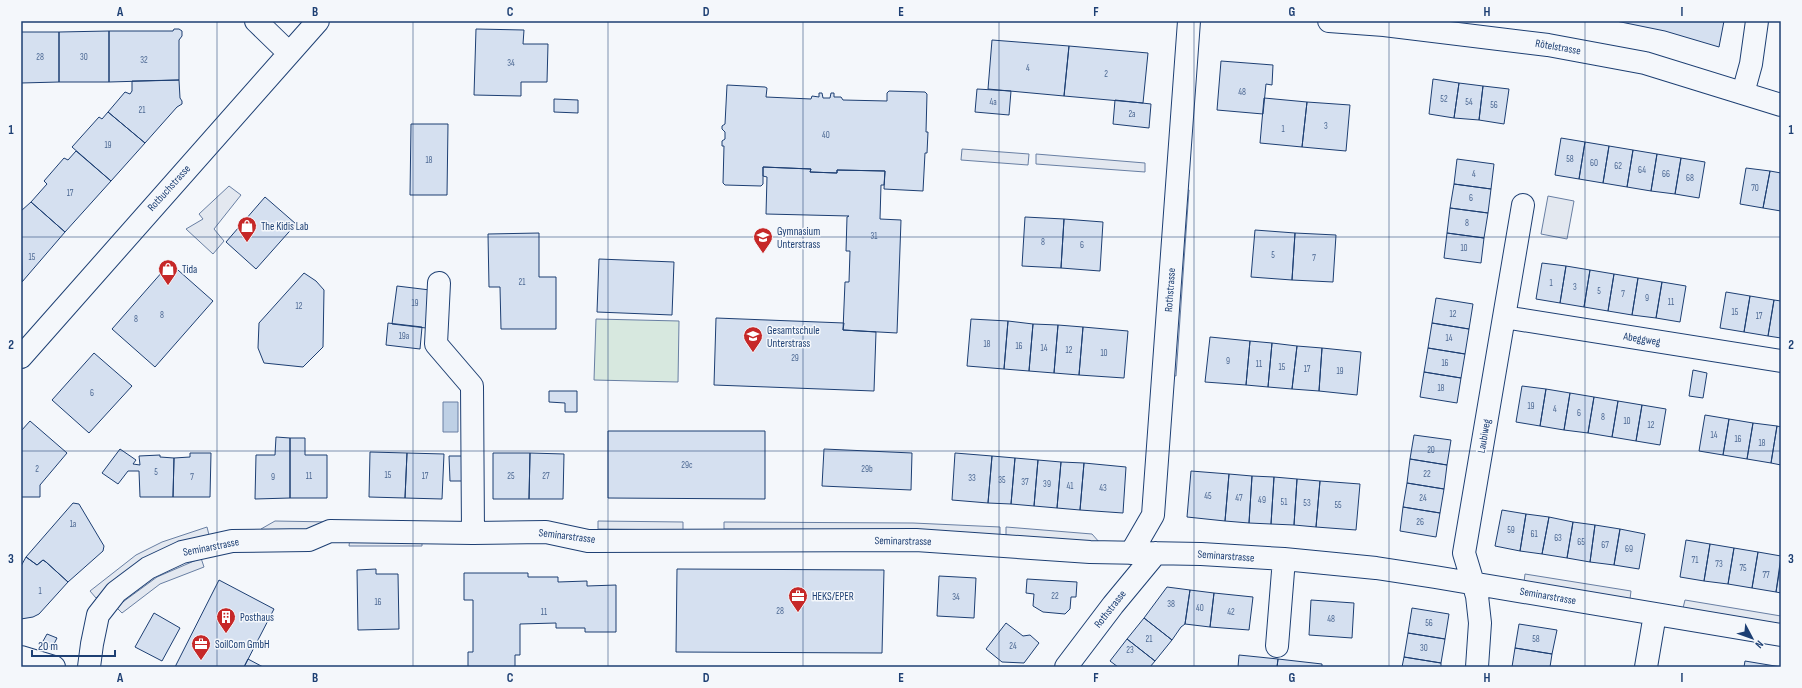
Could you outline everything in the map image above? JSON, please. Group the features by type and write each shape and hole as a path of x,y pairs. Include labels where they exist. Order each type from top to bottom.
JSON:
{"street":[{"path":"256,21 289,53"},
{"name":"Rotbuchstrasse","path":"21,357 318,21"},
{"name":"Rothstrasse","path":"1130,553 1153,515 1189,21"},
{"name":"Rötelstrasse","path":"1333,21 1384,25 1548,45 1644,63 1781,105"},
{"path":"1743,93 1751,64 1757,21"},
{"name":"Laubiweg","path":"1477,667 1480,623 1477,596 1464,553 1523,205"},
{"path":"439,283 436,344 472,386 473,533"},
{"name":"Abeggweg","path":"1504,317 1781,361"},
{"name":"Seminarstrasse","path":"89,667 98,615 116,592 148,568 182,552 232,541 309,540 330,531 473,533 546,532 588,541 916,540 1090,552 1201,554 1284,559 1376,568 1781,635"},
{"name":"Rothstrasse","path":"1066,667 1113,605 1156,553"},
{"path":"1277,646 1284,559"},
{"path":"1646,667 1655,614"},
{"path":"21,657 54,667"}],"shaded area":[{"path":"962,149 1029,154 1028,165 961,160"},
{"path":"1036,154 1145,163 1145,172 1036,164"},
{"path":"229,186 241,195 214,229 224,241 213,254 186,229 203,219 199,214"},
{"path":"1181,189 1189,190 1176,376 1168,375"},
{"path":"1548,196 1574,201 1567,239 1541,234"},
{"path":"596,319 679,321 678,382 594,380"},
{"path":"275,521 332,522 306,537 267,537 261,529"},
{"path":"598,521 683,522 683,530 598,529"},
{"path":"724,522 913,523 1000,527 1000,535 910,530 724,529"},
{"path":"207,527 209,535 118,578 96,598 90,591 136,555 162,542"},
{"path":"1006,527 1092,534 1100,543 1006,535"},
{"path":"350,537 422,538 422,546 349,546"},
{"path":"201,558 204,567 160,584 122,613 116,607 157,577"},
{"path":"1525,574 1631,591 1630,599 1524,582"},
{"path":"1685,600 1781,616 1781,624 1683,608"}],"water":[{"path":"443,402 458,402 458,432 443,432"}],"building":[{"path":"1616,21 1724,21 1719,47 1665,31"},
{"path":"174,29 179,29 182,31 182,36 179,40 179,80 109,82 109,31 173,31"},
{"path":"476,29 524,30 523,44 548,44 547,82 521,82 521,96 474,95"},
{"path":"109,31 109,82 59,82 59,32"},
{"path":"21,32 59,32 59,82 21,83"},
{"path":"992,40 1069,46 1064,96 988,89"},
{"path":"1069,46 1148,53 1143,103 1064,96"},
{"path":"1221,61 1273,65 1272,85 1266,84 1263,114 1217,110"},
{"path":"1433,79 1459,83 1454,118 1429,114"},
{"path":"179,80 180,98 182,104 177,107 145,143 108,112 125,92 130,94 132,91 132,81"},
{"path":"1459,83 1483,86 1479,120 1454,118"},
{"path":"727,85 765,87 767,88 766,97 811,99 812,96 819,97 819,93 822,93 823,98 830,98 831,93 834,93 834,97 841,97 843,100 887,101 887,93 889,91 925,92 927,94 926,132 928,132 927,153 925,153 923,191 884,189 885,171 837,170 837,173 810,172 811,169 763,167 763,184 761,186 725,185 723,183 724,146 722,146 722,141 725,139 725,132 722,129 722,126 725,124"},
{"path":"1483,86 1509,89 1504,124 1479,120"},
{"path":"977,89 1011,91 1009,115 975,112"},
{"path":"1264,98 1307,102 1302,147 1260,143"},
{"path":"554,99 578,100 578,113 554,112"},
{"path":"1115,100 1151,104 1149,128 1113,124"},
{"path":"1307,102 1350,105 1346,151 1302,147"},
{"path":"108,112 145,143 111,181 72,147 99,117 102,119"},
{"path":"411,124 448,124 447,195 410,195"},
{"path":"1561,138 1585,142 1579,179 1555,175"},
{"path":"1585,142 1609,146 1603,183 1579,179"},
{"path":"1609,146 1633,150 1627,187 1603,183"},
{"path":"1633,150 1657,154 1651,191 1627,187"},
{"path":"76,151 111,181 65,232 31,202 47,184 44,181 64,158 68,160"},
{"path":"1657,154 1681,158 1675,194 1651,191"},
{"path":"1681,158 1705,162 1699,198 1675,194"},
{"path":"1457,159 1494,164 1491,189 1454,184"},
{"path":"763,167 811,169 810,172 837,173 837,170 885,171 884,185 881,185 880,219 901,220 897,333 843,330 845,282 849,282 850,251 846,251 847,217 849,216 766,214 767,177 763,176"},
{"path":"1746,168 1770,171 1763,208 1740,204"},
{"path":"1770,171 1781,173 1781,211 1763,208"},
{"path":"1454,184 1491,189 1488,213 1450,208"},
{"path":"265,197 296,224 256,269 226,242"},
{"path":"31,202 65,232 22,282 21,211"},
{"path":"1450,208 1488,213 1484,238 1447,233"},
{"path":"1025,217 1064,219 1061,268 1022,266"},
{"path":"1064,219 1103,222 1100,271 1061,268"},
{"path":"1255,230 1295,233 1292,280 1251,277"},
{"path":"539,233 539,277 556,277 556,329 501,329 500,287 489,287 488,234"},
{"path":"1295,233 1336,235 1333,282 1292,280"},
{"path":"1447,233 1484,238 1481,263 1444,258"},
{"path":"599,259 674,262 672,315 597,312"},
{"path":"170,263 213,301 155,367 112,329"},
{"path":"1542,263 1566,266 1560,303 1536,299"},
{"path":"1566,266 1590,270 1584,307 1560,303"},
{"path":"1590,270 1614,274 1608,311 1584,307"},
{"path":"304,273 316,281 324,290 323,347 303,367 264,363 258,348 259,323"},
{"path":"1614,274 1638,278 1632,315 1608,311"},
{"path":"1638,278 1662,282 1656,318 1632,315"},
{"path":"1662,282 1686,286 1680,322 1656,318"},
{"path":"397,286 430,290 426,328 392,324"},
{"path":"1726,292 1750,296 1744,332 1720,328"},
{"path":"1750,296 1774,300 1768,336 1744,332"},
{"path":"1436,298 1473,304 1469,329 1432,323"},
{"path":"1774,300 1781,301 1781,338 1768,336"},
{"path":"716,318 844,323 843,330 876,332 874,391 714,385"},
{"path":"971,319 1008,321 1004,369 967,366"},
{"path":"1008,321 1033,324 1029,371 1004,369"},
{"path":"388,323 422,327 420,349 386,345"},
{"path":"1432,323 1469,329 1465,354 1428,348"},
{"path":"1033,324 1058,325 1054,373 1029,371"},
{"path":"1058,325 1083,327 1079,375 1054,373"},
{"path":"1083,327 1128,331 1124,378 1079,375"},
{"path":"1210,337 1250,341 1246,385 1205,382"},
{"path":"1250,341 1272,343 1268,387 1246,385"},
{"path":"1272,343 1297,346 1292,389 1268,387"},
{"path":"1297,346 1322,348 1319,391 1292,389"},
{"path":"1322,348 1361,352 1357,395 1319,391"},
{"path":"1428,348 1465,354 1461,378 1424,372"},
{"path":"94,353 132,386 89,433 52,400"},
{"path":"1693,370 1707,373 1703,398 1689,396"},
{"path":"1424,372 1461,378 1457,403 1420,397"},
{"path":"1522,386 1546,389 1540,426 1516,422"},
{"path":"1546,389 1570,393 1564,430 1540,426"},
{"path":"549,391 577,391 577,412 565,412 565,403 549,402"},
{"path":"1570,393 1594,397 1588,433 1564,430"},
{"path":"1594,397 1618,401 1612,437 1588,433"},
{"path":"1618,401 1642,405 1636,441 1612,437"},
{"path":"1642,405 1666,409 1660,445 1636,441"},
{"path":"1705,415 1729,419 1723,455 1699,451"},
{"path":"1729,419 1753,423 1747,459 1723,455"},
{"path":"30,421 67,453 40,485 40,497 21,497 21,431"},
{"path":"1753,423 1777,426 1771,463 1747,459"},
{"path":"1777,426 1781,427 1781,465 1771,463"},
{"path":"608,431 765,431 765,499 608,498"},
{"path":"1414,435 1451,440 1447,465 1410,459"},
{"path":"276,437 290,438 290,498 255,499 256,455 275,455"},
{"path":"290,438 305,438 305,455 327,455 327,498 290,498"},
{"path":"120,449 136,460 133,464 140,465 139,456 160,455 160,457 174,458 173,497 140,497 139,471 128,471 118,484 102,473"},
{"path":"824,449 912,453 911,490 822,486"},
{"path":"370,452 407,453 405,498 369,497"},
{"path":"190,453 211,453 210,497 173,497 174,458 190,457"},
{"path":"407,453 444,454 442,499 405,498"},
{"path":"493,453 530,453 529,499 493,499"},
{"path":"530,453 564,454 563,499 529,499"},
{"path":"955,453 992,456 988,503 952,500"},
{"path":"449,456 464,456 464,481 450,481"},
{"path":"992,456 1015,458 1011,504 988,503"},
{"path":"1015,458 1038,460 1034,506 1011,504"},
{"path":"1410,459 1447,465 1444,489 1407,483"},
{"path":"1038,460 1061,462 1057,508 1034,506"},
{"path":"1061,462 1084,463 1080,510 1057,508"},
{"path":"1084,463 1126,467 1123,513 1080,510"},
{"path":"1191,471 1229,474 1225,521 1187,517"},
{"path":"1229,474 1252,476 1249,523 1225,521"},
{"path":"1252,476 1274,477 1271,524 1249,523"},
{"path":"1274,477 1297,479 1294,525 1271,524"},
{"path":"1297,479 1320,481 1316,527 1294,525"},
{"path":"1320,481 1360,484 1356,530 1316,527"},
{"path":"1407,483 1444,489 1440,513 1403,507"},
{"path":"73,503 79,504 104,546 103,551 68,582 43,560 37,565 26,557"},
{"path":"1403,507 1440,513 1436,537 1400,531"},
{"path":"1502,510 1526,514 1520,551 1495,546"},
{"path":"1526,514 1549,517 1542,554 1520,551"},
{"path":"1549,517 1573,522 1567,558 1542,554"},
{"path":"1573,522 1595,525 1590,562 1567,558"},
{"path":"1595,525 1620,529 1614,565 1590,562"},
{"path":"1620,529 1645,534 1639,569 1614,565"},
{"path":"1686,540 1710,544 1704,581 1680,577"},
{"path":"1710,544 1734,548 1728,584 1704,581"},
{"path":"1734,548 1758,552 1752,588 1728,584"},
{"path":"1758,552 1781,556 1776,592 1752,588"},
{"path":"26,557 37,565 43,560 68,582 39,614 33,617 21,619 21,566"},
{"path":"1781,562 1781,593 1776,592"},
{"path":"376,569 376,574 398,574 399,629 358,630 357,570"},
{"path":"677,569 884,570 882,653 676,652"},
{"path":"464,573 528,573 528,577 558,577 558,582 587,581 587,586 616,585 616,632 585,632 585,628 556,628 556,623 520,624 520,655 515,655 515,667 468,667 468,652 473,652 473,600 464,600"},
{"path":"939,576 976,578 974,618 937,616"},
{"path":"1027,579 1077,582 1076,597 1071,597 1070,609 1065,614 1043,612 1033,606 1034,594 1026,593"},
{"name":"Posthaus","path":"219,580 274,609 244,667 175,667"},
{"path":"1167,587 1190,590 1185,624 1181,627 1172,640 1144,618"},
{"path":"1190,590 1214,593 1210,627 1185,624"},
{"path":"1214,593 1253,597 1249,630 1210,627"},
{"path":"1311,600 1354,603 1352,638 1309,635"},
{"path":"1412,608 1449,614 1445,639 1408,633"},
{"path":"154,613 180,628 162,661 135,647"},
{"path":"1144,618 1172,640 1155,661 1127,639"},
{"path":"1006,623 1023,636 1030,635 1039,643 1024,663 1002,662 986,649"},
{"path":"1519,624 1557,630 1552,654 1515,648"},
{"path":"1408,633 1445,639 1441,663 1404,657"},
{"path":"47,634 57,638 52,648 42,643"},
{"path":"1127,639 1155,661 1150,667 1118,667 1110,661"},
{"path":"1515,648 1552,654 1550,667 1512,667"},
{"path":"1239,655 1278,659 1277,667 1238,667"},
{"path":"1404,657 1441,663 1441,667 1402,667"},
{"path":"248,659 263,667 244,667"},
{"path":"1278,659 1322,664 1322,667 1277,667"},
{"path":"1745,661 1781,667 1744,667"}],"place":[{"name":"The Kidis Lab","path":"247,243"},
{"name":"Gymnasium Unterstrass","path":"763,254"},
{"name":"Tida","path":"168,286"},
{"name":"Gesamtschule Unterstrass","path":"753,353"},
{"name":"HEKS/EPER","path":"798,613"},
{"name":"Posthaus","path":"226,634"},
{"name":"SoilCom GmbH","path":"201,661"}]}
